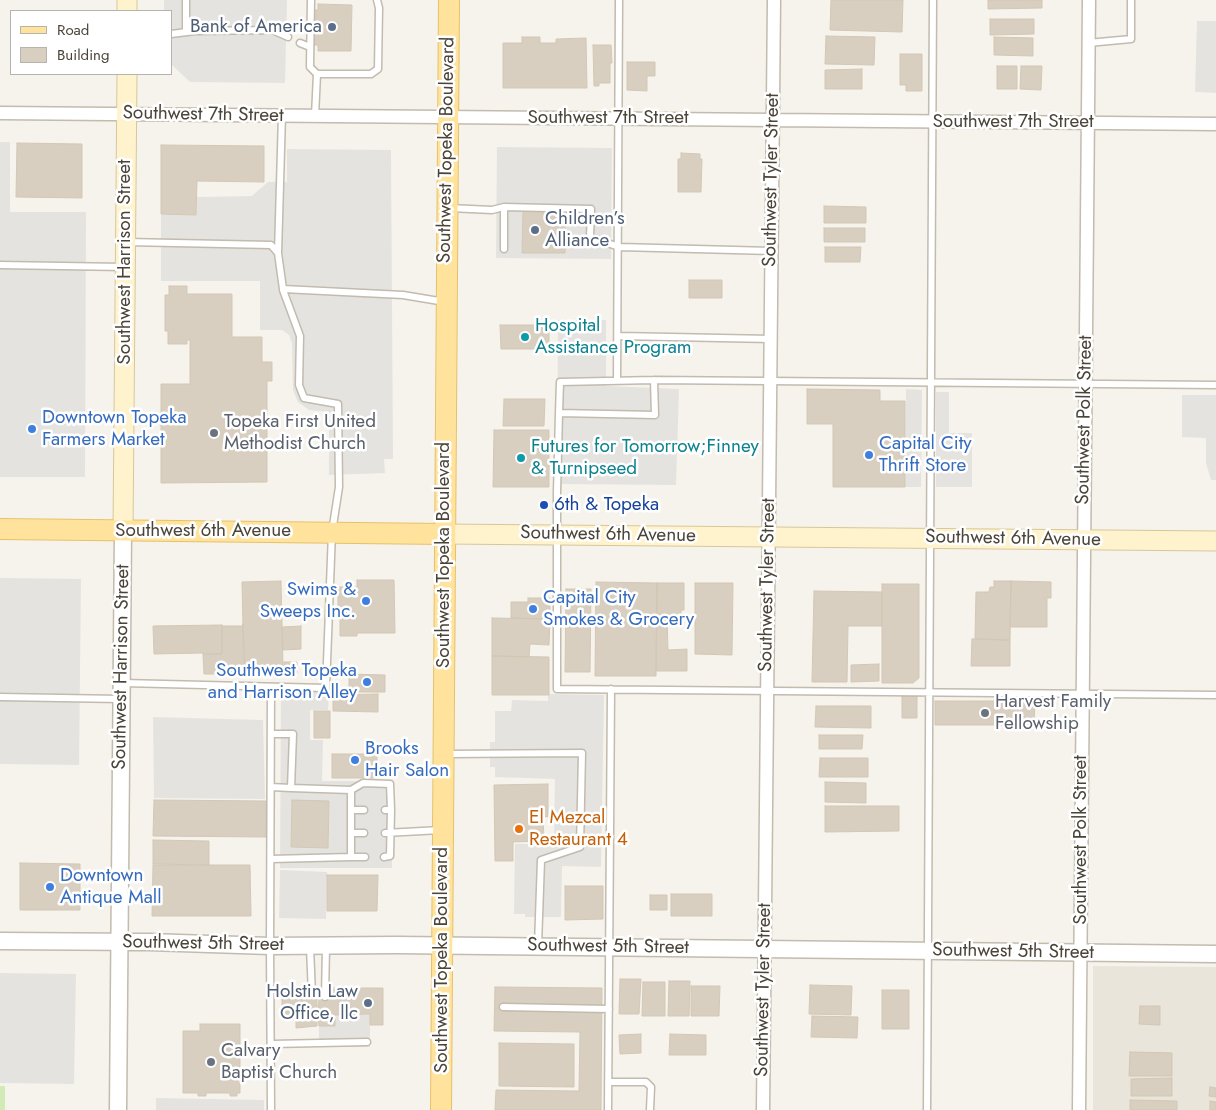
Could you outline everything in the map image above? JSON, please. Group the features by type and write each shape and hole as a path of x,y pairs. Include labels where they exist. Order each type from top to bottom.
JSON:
{"main road":[{"name":"Southwest Topeka Boulevard","path":"441,1110 449,0"},
{"name":"Southwest Harrison Street","path":"123,530 127,75"},
{"name":"Southwest 6th Avenue","path":"0,529 1216,541"}],"street":[{"name":"Southwest Tyler Street","path":"763,1110 774,0"},
{"name":"Southwest Polk Street","path":"1079,1110 1089,0"},
{"name":"Southwest 7th Street","path":"0,113 1216,124"},
{"name":"Southwest Harrison Street","path":"118,1110 123,530"},
{"name":"Southwest 5th Street","path":"0,941 270,946 538,946 1216,954"}],"lane":[{"path":"186,0 186,32"},
{"path":"311,0 310,67 317,74 371,74 378,69 378,0"},
{"path":"617,380 619,336 618,118 620,0"},
{"path":"927,1110 933,0"},
{"path":"1088,43 1131,39 1131,0"},
{"path":"172,34 272,30 288,37"},
{"path":"300,43 310,47"},
{"path":"315,116 317,74"},
{"path":"0,697 122,691 271,687 326,688 332,532 339,487 338,404 304,398 300,385 300,336 283,290 278,253 282,115"},
{"path":"447,208 492,210 504,207 591,209 590,237 619,247 772,251"},
{"path":"504,207 504,249"},
{"path":"125,242 271,245 278,253"},
{"path":"0,264 125,267"},
{"path":"283,290 403,294 446,302"},
{"path":"619,336 771,339"},
{"path":"1216,384 654,380 560,382 557,534 557,689 1216,695"},
{"path":"559,413 655,415 654,380"},
{"path":"271,687 271,1110"},
{"path":"608,1110 611,690"},
{"path":"272,734 293,734 292,788"},
{"path":"443,754 582,753 580,847 541,860 538,946"},
{"path":"271,787 351,790 363,783 390,784 388,810 390,856 384,857"},
{"path":"351,790 351,857"},
{"path":"351,810 364,810"},
{"path":"388,832 442,830"},
{"path":"351,833 364,833"},
{"path":"271,859 365,857"},
{"path":"312,996 318,946"},
{"path":"318,946 325,997"},
{"path":"503,1007 609,1009"},
{"path":"272,1044 367,1042"},
{"path":"608,1082 646,1082 651,1087 650,1110"}],"shaded area":[{"path":"164,0 287,0 285,83 190,82 172,65 172,10 164,10"},
{"path":"1197,21 1216,21 1216,93 1195,92"},
{"path":"0,142 10,142 10,212 86,212 85,477 0,477"},
{"path":"497,147 612,148 611,259 496,258","holes":["523,211 566,212 565,253 522,252"]},
{"path":"287,149 391,150 393,459 384,459 385,473 329,475 329,412 309,410 298,402 293,390 292,343 289,335 282,330 260,330 260,281 161,281 161,214 196,215 197,197 252,196 268,182 287,182"},
{"path":"558,320 606,320 606,386 679,389 676,485 557,484"},
{"path":"906,389 922,390 921,487 905,487"},
{"path":"936,392 949,392 949,433 972,433 972,487 936,487"},
{"path":"1182,395 1216,395 1216,480 1211,480 1206,463 1206,438 1182,437"},
{"path":"0,578 81,579 79,765 0,764"},
{"path":"281,692 329,692 328,710 310,710 310,740 323,740 322,781 392,781 392,868 280,868","holes":["292,801 329,801 328,848 291,847"]},
{"path":"548,694 604,695 601,867 562,866 561,917 525,917 525,914 514,914 515,844 554,844 555,779 495,777 495,767 490,767 490,742 495,742 495,711 511,711 512,700 548,701"},
{"path":"153,717 263,720 265,799 154,798"},
{"path":"280,870 327,872 326,919 279,918"},
{"path":"1093,966 1216,967 1216,1110 1093,1110"},
{"path":"0,973 76,974 74,1084 0,1083"},
{"path":"370,1014 370,1047 319,1047 319,1026 335,1026 335,1015"},
{"path":"156,1098 264,1100 264,1110 156,1110"}],"green space":[{"path":"0,1086 5,1086 5,1110 0,1110"}],"building":[{"path":"831,0 903,0 902,32 830,30"},
{"path":"988,0 1042,0 1042,8 988,9"},
{"name":"Bank of America","path":"318,4 352,5 351,51 318,51 318,45 313,45 314,10 318,10"},
{"path":"990,19 1034,19 1034,34 990,35"},
{"path":"826,36 875,37 874,65 825,64"},
{"path":"522,37 540,37 540,43 556,43 556,39 586,38 587,88 503,88 503,43 522,43"},
{"path":"994,37 1033,38 1033,56 994,55"},
{"path":"593,45 611,45 610,83 599,83 599,86 594,86"},
{"path":"900,54 922,54 922,91 906,91 906,85 900,85"},
{"path":"627,62 655,62 655,76 647,76 647,91 627,90"},
{"path":"997,66 1017,66 1017,89 997,89"},
{"path":"1021,66 1042,66 1041,90 1020,89"},
{"path":"862,69 862,89 825,89 825,70"},
{"path":"17,143 82,144 82,198 16,197"},
{"path":"161,145 264,146 264,182 197,181 196,215 161,214"},
{"path":"681,153 700,154 700,159 702,159 701,192 678,192 678,159 681,159"},
{"path":"824,206 866,207 866,223 824,223"},
{"path":"523,211 566,211 565,253 522,253"},
{"path":"824,228 865,228 865,242 824,242"},
{"path":"825,247 861,247 860,262 825,262"},
{"path":"689,280 722,280 722,298 689,298"},
{"name":"Topeka First United Methodist Church","path":"169,286 187,286 187,294 232,294 232,337 262,337 262,362 272,362 272,381 267,381 267,482 161,483 161,384 190,384 190,340 187,340 187,344 168,344 168,331 165,331 165,295 169,295"},
{"name":"Hospital Assistance Program","path":"500,325 549,325 549,349 501,349"},
{"name":"Capital City Thrift Store","path":"807,389 880,390 880,401 905,401 905,487 833,487 833,424 807,424"},
{"path":"504,399 545,399 544,426 503,426"},
{"name":"Futures for Tomorrow;Finney & Turnipseed","path":"494,430 549,430 549,487 493,487"},
{"name":"Swims & Sweeps Inc.","path":"357,580 394,580 395,633 357,633 357,636 340,636 340,617 357,617 357,615 338,615 338,587 357,587"},
{"path":"281,581 283,668 244,669 242,582"},
{"path":"994,581 1011,581 1010,640 975,639 976,592 989,592 990,587 994,587"},
{"path":"1011,581 1051,582 1051,598 1047,598 1047,627 1010,627"},
{"path":"596,582 657,583 656,676 595,676"},
{"path":"657,583 684,583 684,610 681,610 681,617 667,617 668,650 687,649 687,671 656,671"},
{"path":"695,583 733,583 732,655 695,654"},
{"path":"882,584 919,584 919,678 913,683 882,683"},
{"path":"566,589 591,589 590,672 565,672"},
{"path":"814,591 882,592 882,626 848,626 847,682 812,682"},
{"path":"528,598 550,598 550,619 511,618 511,602 528,602"},
{"path":"492,618 550,619 549,645 530,644 529,657 492,656"},
{"path":"243,624 245,674 204,674 203,654 222,654 222,626 242,626"},
{"path":"222,625 222,654 154,654 153,626"},
{"path":"301,626 301,649 283,650 282,627"},
{"path":"972,639 1010,640 1010,666 971,666"},
{"path":"492,656 549,657 549,695 492,695"},
{"path":"284,662 297,662 297,673 284,673"},
{"path":"879,664 879,681 851,682 851,665"},
{"name":"Southwest Topeka and Harrison Alley","path":"349,674 385,675 385,692 354,692 354,689 349,689"},
{"path":"378,694 378,712 333,711 333,695"},
{"path":"902,696 917,696 917,718 902,718"},
{"name":"Harvest Family Fellowship","path":"935,701 1035,701 1034,725 935,725"},
{"path":"816,706 871,706 871,728 815,727"},
{"path":"314,711 330,711 330,738 314,738"},
{"path":"819,735 863,735 862,749 819,749"},
{"name":"Brooks Hair Salon","path":"332,754 377,754 377,778 332,778"},
{"path":"820,758 868,758 868,777 819,777"},
{"path":"825,782 866,783 866,803 825,802"},
{"name":"El Mezcal Restaurant 4","path":"548,784 548,817 543,816 544,841 513,842 513,861 495,861 494,785"},
{"path":"154,800 266,801 266,837 153,836"},
{"path":"292,800 329,801 328,848 291,847"},
{"path":"825,806 899,806 899,831 825,832"},
{"path":"153,840 209,841 209,865 153,864"},
{"name":"Downtown Antique Mall","path":"20,863 80,864 80,910 20,910"},
{"path":"153,865 250,865 251,916 152,916"},
{"path":"327,875 378,875 377,911 327,911"},
{"path":"565,886 603,886 603,919 565,920"},
{"path":"671,894 712,894 712,916 671,916"},
{"path":"650,895 667,895 667,910 650,910"},
{"path":"620,979 641,979 639,1014 619,1014"},
{"path":"669,981 690,981 689,1016 668,1016"},
{"path":"643,982 665,982 665,1016 642,1016"},
{"path":"810,985 852,986 851,1015 809,1014"},
{"path":"691,986 720,986 719,1016 691,1016"},
{"path":"495,987 602,988 601,1110 495,1110 496,1090 579,1091 580,1032 494,1031"},
{"path":"282,988 301,988 301,995 317,997 317,1026 296,1028 296,1019 282,1019"},
{"path":"332,988 383,988 383,1025 370,1025 370,1014 335,1015 335,1026 319,1026 319,998 332,998"},
{"path":"882,990 909,990 909,1029 882,1029"},
{"path":"1140,1006 1160,1006 1160,1025 1139,1024"},
{"path":"812,1016 858,1017 857,1038 811,1037"},
{"name":"Calvary Baptist Church","path":"200,1024 240,1024 240,1093 237,1093 237,1096 230,1096 230,1093 206,1093 206,1096 198,1096 198,1093 183,1093 183,1031 200,1031"},
{"path":"641,1034 641,1053 620,1054 619,1035"},
{"path":"670,1034 706,1035 706,1055 669,1055"},
{"path":"499,1043 574,1044 574,1087 499,1086"},
{"path":"1130,1052 1172,1053 1172,1076 1129,1076"},
{"path":"1172,1078 1172,1096 1131,1096 1131,1079"},
{"path":"1210,1087 1216,1088 1216,1097 1209,1096"},
{"path":"1130,1100 1177,1101 1177,1110 1130,1110"},
{"path":"1210,1101 1216,1102 1216,1110 1210,1110"}],"place":[{"name":"Bank of America","path":"332,27"},
{"name":"Children’s Alliance","path":"535,230"},
{"name":"Hospital Assistance Program","path":"525,337"},
{"name":"Downtown Topeka Farmers Market","path":"32,429"},
{"name":"Topeka First United Methodist Church","path":"214,433"},
{"name":"Capital City Thrift Store","path":"869,455"},
{"name":"Futures for Tomorrow;Finney & Turnipseed","path":"521,458"},
{"name":"6th & Topeka","path":"544,505"},
{"name":"Swims & Sweeps Inc.","path":"366,601"},
{"name":"Capital City Smokes & Grocery","path":"533,609"},
{"name":"Southwest Topeka and Harrison Alley","path":"367,682"},
{"name":"Harvest Family Fellowship","path":"985,713"},
{"name":"Brooks Hair Salon","path":"355,760"},
{"name":"El Mezcal Restaurant 4","path":"519,829"},
{"name":"Downtown Antique Mall","path":"50,887"},
{"name":"Holstin Law Office, llc","path":"368,1003"},
{"name":"Calvary Baptist Church","path":"211,1062"}]}
